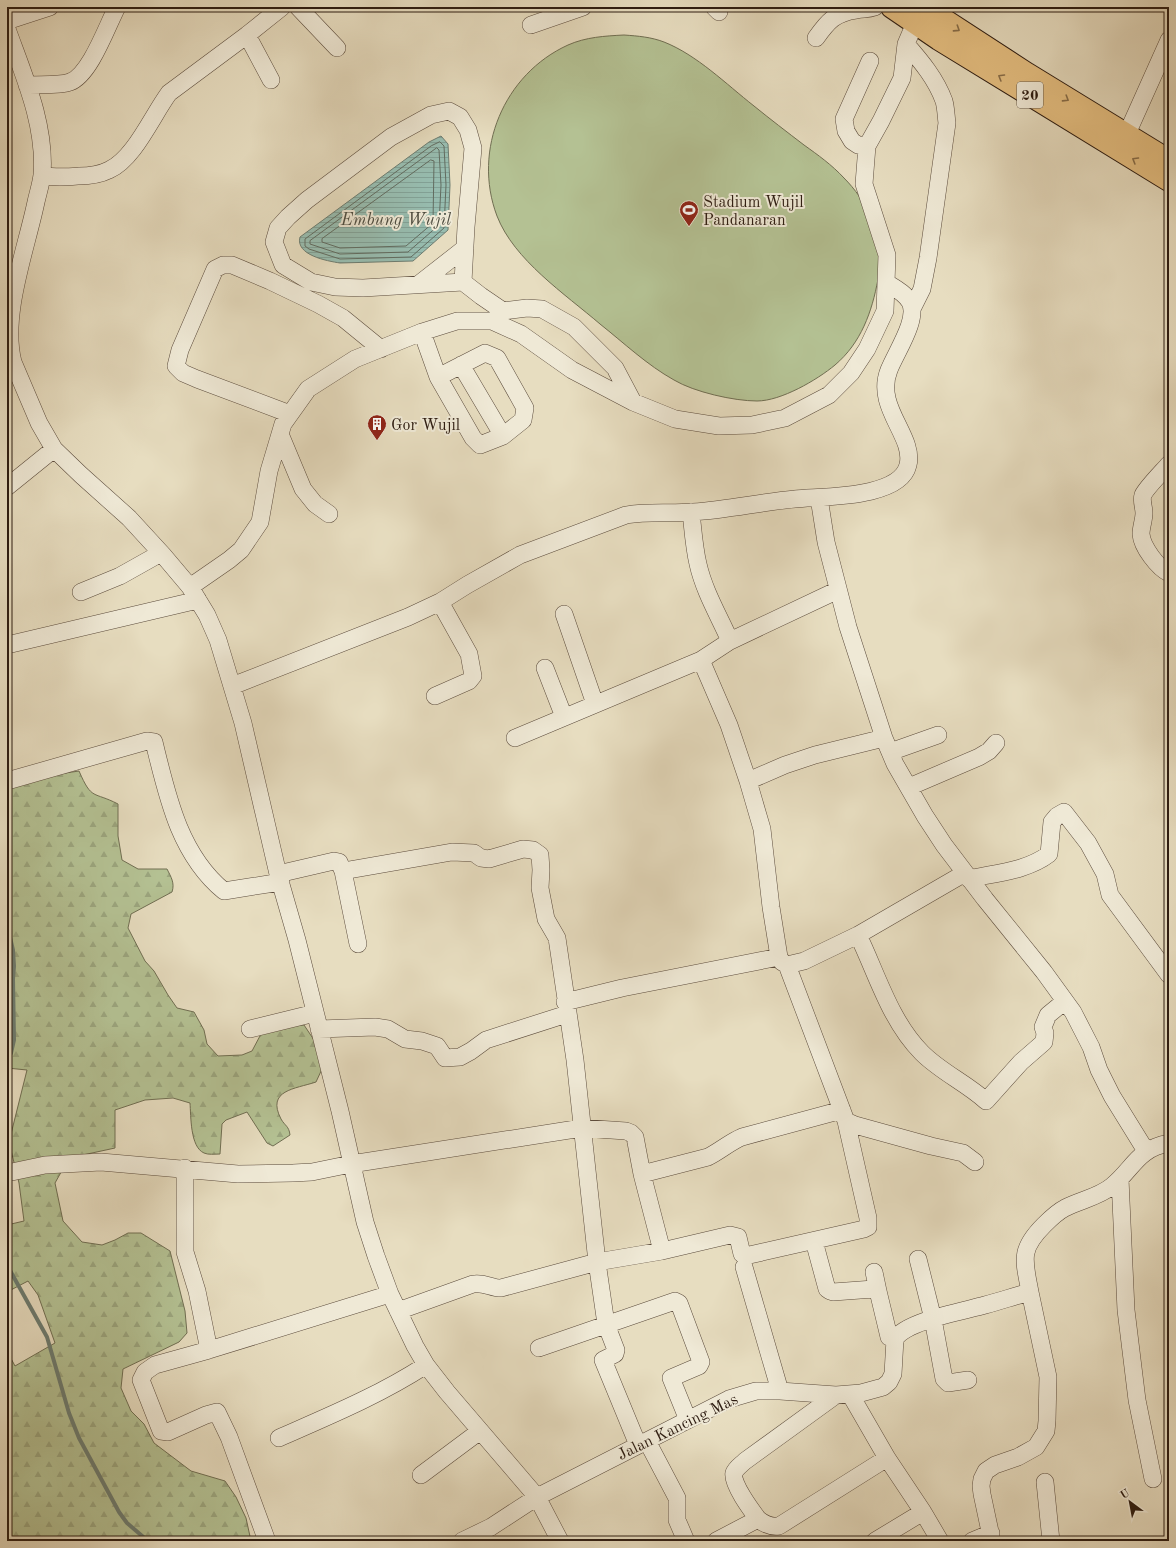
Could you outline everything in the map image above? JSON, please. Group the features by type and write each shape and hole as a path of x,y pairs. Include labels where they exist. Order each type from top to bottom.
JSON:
{"highway":[{"name":"20","path":"892,7 922,12 983,46 1126,136 1169,161"},
{"name":"20","path":"922,12 939,39 1169,180"}],"street":[{"path":"7,21 50,7"},
{"path":"27,85 65,84 77,79 89,64 117,7"},
{"path":"42,176 56,178 90,176 101,174 116,166 132,150 169,93 282,7"},
{"path":"298,7 338,48"},
{"path":"531,26 583,7"},
{"path":"816,38 827,22 840,14 856,8 865,10 875,7"},
{"path":"464,282 465,248 473,148 468,130 460,117 448,112 431,115 391,138 307,200 278,228 274,242 283,265 311,282 334,287 464,282 481,296 497,316 572,370 632,402 675,419 719,426 752,425 785,418 829,395 851,373 867,349 885,311 887,254 864,184 867,146 902,78 906,44 922,12"},
{"path":"7,29 37,118 41,142 42,176 10,322 9,357 39,423 54,449 129,518 161,552 194,593 207,616 218,640 242,723 279,878 340,1111 351,1164 366,1222 376,1256 390,1294 415,1346 426,1365 536,1497 560,1541"},
{"path":"247,35 271,80"},
{"path":"1126,136 1169,40"},
{"path":"906,44 922,61 934,80 944,102 947,123 928,258 922,289 912,309"},
{"path":"867,146 858,146 852,141 846,131 844,119 870,61"},
{"path":"419,284 465,248"},
{"path":"290,414 197,379 183,373 176,366 180,350 215,269 223,265 232,265 318,304 343,318 381,349"},
{"path":"232,686 367,634 440,602 473,581 520,555 592,527 626,516 643,512 691,512 728,509 795,498 849,496 878,489 893,483 903,475 908,465 908,452 887,400 886,387 890,368 912,321 912,309 903,294 887,283"},
{"path":"7,645 194,593 241,550 260,522 269,471 283,424 308,389 355,359 422,332 457,321 497,316 527,308 542,309 574,327 615,368 632,402"},
{"path":"422,332 438,377 473,438 480,445 503,436 523,420 525,408 497,358 486,353 438,377"},
{"path":"460,365 503,436"},
{"path":"280,434 304,489 315,504 329,514"},
{"path":"7,487 54,449"},
{"path":"1169,464 1144,494 1142,502 1144,513 1141,534 1145,547 1155,561 1169,573"},
{"path":"819,498 826,542 838,590 887,745 925,816 967,876 1044,972 1065,1001 1091,1048 1099,1070 1112,1096 1146,1151"},
{"path":"691,512 694,547 698,566 730,641"},
{"path":"81,592 120,576 161,552"},
{"path":"515,738 701,660 730,641 838,590"},
{"path":"435,696 469,681 473,676 469,654 440,602"},
{"path":"564,614 595,704"},
{"path":"398,1311 474,1284 479,1283 495,1288 501,1288 597,1262 662,1251 730,1235 738,1237 743,1256 814,1241 868,1227 869,1224 844,1115 783,961 771,908 762,829 748,781 729,725 701,660"},
{"path":"545,668 564,717"},
{"path":"748,781 785,765 815,756 887,745 938,735"},
{"path":"7,781 147,741 154,742 164,784 182,836 196,861 224,891 279,878 334,861 339,862 343,871 358,944"},
{"path":"909,787 979,757 989,751 996,743"},
{"path":"319,1029 375,1027 388,1029 405,1039 422,1041 437,1046 445,1058 460,1057 486,1040 566,1008 630,986 783,961 804,961 858,935 967,876 1020,868 1039,861 1049,854 1052,822 1057,816 1064,812 1088,843 1105,874 1110,895 1169,975"},
{"path":"343,871 452,852 474,853 481,858 489,858 523,850 533,850 540,855 540,888 546,919 557,938 566,1008 575,1060 597,1262 606,1324 616,1351 615,1354 603,1360 603,1363 642,1443 677,1498 677,1520 686,1541"},
{"path":"858,935 892,1009 913,1043 933,1063 977,1092 986,1101 1021,1062 1044,1042 1045,1033 1043,1027 1048,1015 1065,1001"},
{"path":"250,1030 315,1013"},
{"path":"844,1115 855,1125 931,1146 964,1153 975,1162"},
{"path":"642,1174 708,1157 742,1137 844,1115"},
{"path":"7,1172 45,1165 101,1162 185,1168 238,1174 312,1172 351,1164 582,1128 631,1133 635,1137 642,1174 662,1251"},
{"path":"972,1541 992,1537 981,1486 982,1479 986,1471 1018,1457 1036,1447 1046,1431 1048,1378 1030,1292 1025,1259 1027,1246 1030,1240 1042,1227 1059,1212 1107,1190 1120,1179 1139,1156 1152,1148 1169,1144"},
{"path":"185,1168 186,1252 197,1292 209,1350"},
{"path":"1120,1179 1126,1310 1137,1400 1153,1479"},
{"path":"814,1241 827,1289 830,1291 846,1292 874,1289 878,1291"},
{"path":"918,1259 933,1319 946,1382 968,1380"},
{"path":"744,1267 780,1391"},
{"path":"874,1272 889,1337 895,1338 905,1329 933,1319 1030,1292"},
{"path":"267,1541 229,1437 217,1412 206,1415 168,1432 161,1431 141,1380 145,1372 154,1365 209,1350 390,1294"},
{"path":"539,1348 675,1301 679,1303 701,1362 699,1366 671,1378 688,1420"},
{"name":"Jalan Kancing Mas","path":"462,1541 491,1527 536,1497 729,1399 756,1391 843,1395 862,1393 883,1387 889,1382 893,1374 895,1338"},
{"path":"279,1438 354,1405 401,1381 426,1365"},
{"path":"887,1458 779,1526 774,1527 764,1524 758,1520 735,1482 734,1475 736,1469 745,1461 843,1395 887,1458 923,1512 940,1541"},
{"path":"421,1475 480,1431"},
{"path":"1045,1482 1051,1541"},
{"path":"875,1541 923,1512"},
{"path":"716,1541 758,1520"}],"green space":[{"name":"Stadium Wujil Pandanaran","path":"624,35 659,40 688,54 700,62 772,121 830,164 848,182 859,196 871,228 880,262 880,270 869,315 852,347 844,356 827,371 798,389 767,400 748,401 726,398 703,392 674,380 645,361 542,275 515,247 497,216 490,191 489,166 492,141 499,117 511,94 526,75 546,58 568,45 603,36"},
{"path":"79,771 90,791 118,804 118,836 122,860 138,869 167,869 171,877 173,883 172,892 131,914 128,928 145,961 154,971 177,1008 194,1012 204,1030 207,1044 218,1056 242,1055 252,1051 261,1034 291,1025 304,1025 314,1040 322,1069 316,1082 292,1089 280,1096 277,1102 277,1109 281,1119 289,1130 290,1135 273,1146 267,1143 247,1112 226,1120 222,1124 220,1154 206,1154 199,1150 194,1138 191,1123 190,1103 173,1098 145,1100 115,1110 115,1148 69,1158 55,1183 63,1221 82,1242 102,1245 128,1233 141,1233 170,1251 185,1311 187,1333 179,1342 123,1369 121,1388 131,1411 144,1424 154,1443 191,1471 225,1481 236,1497 246,1518 251,1541 7,1541 7,1351 15,1366 55,1343 38,1295 28,1281 7,1292 7,1225 24,1221 19,1183 9,1142 27,1070 7,1068 7,776 11,781"}],"water":[{"name":"Embung Wujil","path":"441,136 448,144 450,185 448,230 413,261 340,263 320,259 307,253 302,248 300,237 429,142"}],"waterway":[{"path":"7,925 13,950 14,966 14,1040 11,1053 7,1060"},
{"path":"7,1265 47,1337 69,1413 79,1438 119,1512 127,1523 148,1541"}],"place":[{"name":"Stadium Wujil Pandanaran","path":"689,227"},
{"name":"Gor Wujil","path":"377,441"}]}
